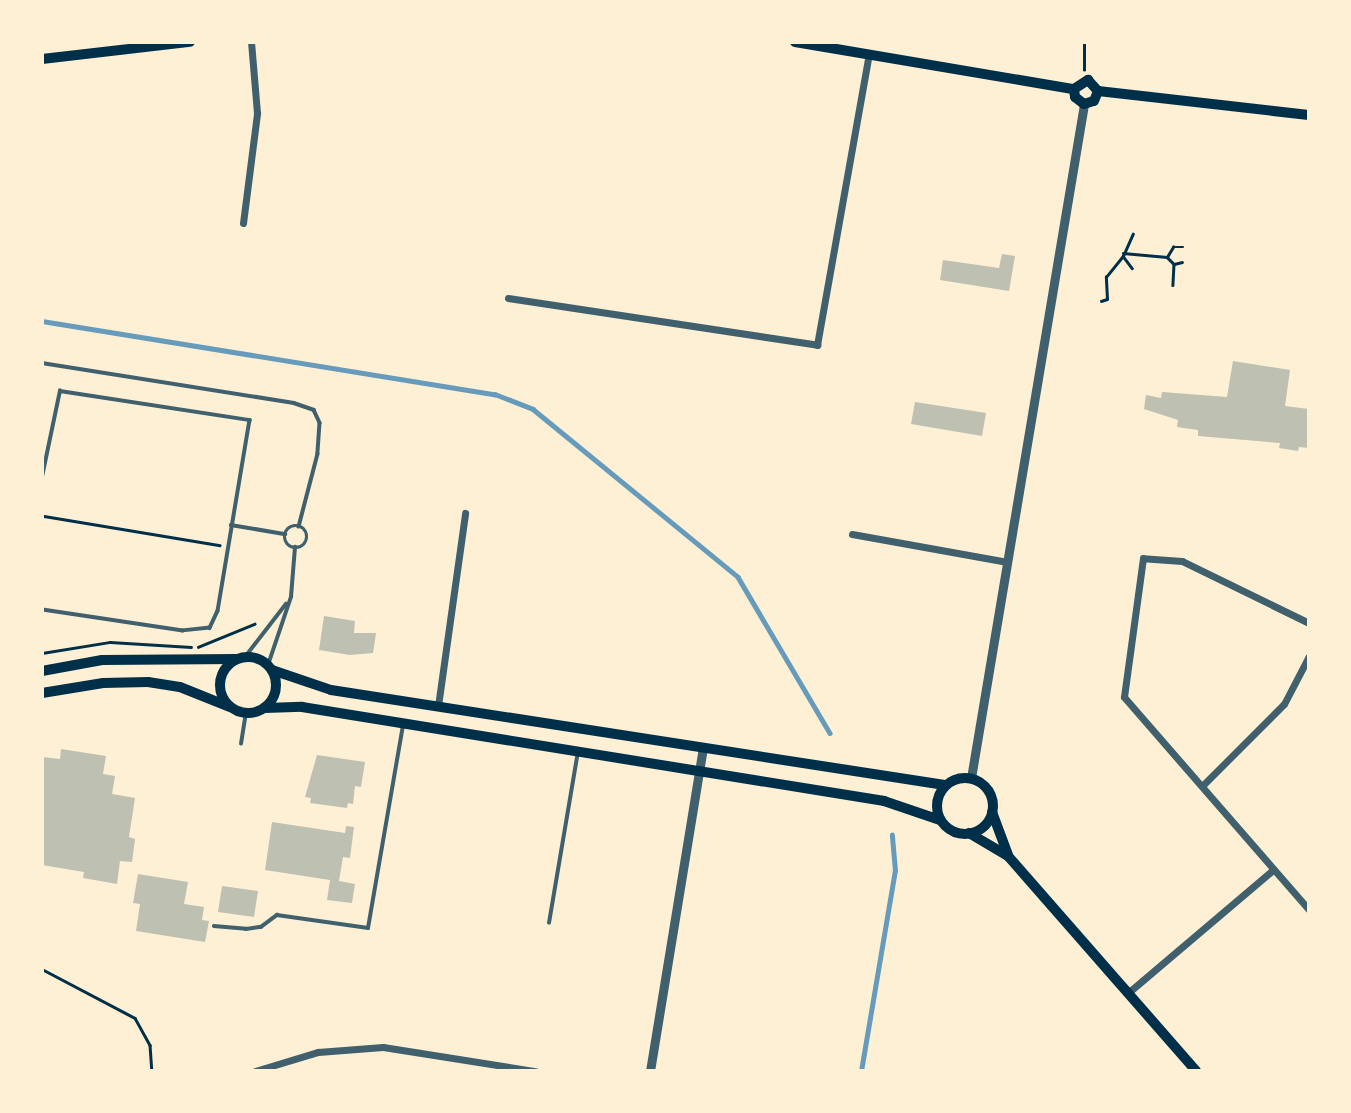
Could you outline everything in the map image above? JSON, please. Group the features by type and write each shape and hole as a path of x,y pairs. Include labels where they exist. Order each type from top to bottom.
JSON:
{"main road":[{"path":"42,59 190,42"},
{"path":"796,42 836,45 869,54 1074,89"},
{"path":"1074,89 1084,80 1092,81 1098,91"},
{"path":"1074,89 1075,97 1084,104 1094,101 1098,91"},
{"path":"1098,91 1309,115"},
{"path":"230,706 220,681 241,658"},
{"path":"42,670 102,660 241,658 331,690 945,785 971,778 990,794 992,812 1009,856"},
{"path":"265,708 276,686 270,667"},
{"path":"42,693 103,682 148,682 180,687 246,713 282,705 884,801 940,820 956,832 969,833 1009,856 1196,1071"},
{"path":"940,820 937,801 945,785"},
{"path":"969,833 984,826 992,812"}],"street":[{"path":"243,223 257,113 251,42"},
{"path":"508,299 817,345 869,54"},
{"path":"971,778 1084,104"},
{"path":"438,706 465,513"},
{"path":"852,534 1008,562"},
{"path":"1309,623 1182,561 1143,558 1124,697 1205,784 1273,870 1309,910"},
{"path":"1205,784 1284,704 1309,656"},
{"path":"650,1071 703,749"},
{"path":"1129,992 1273,870"},
{"path":"255,1071 294,1058 352,1048 408,1050 482,1067 535,1071"}],"lane":[{"path":"42,363 294,402 314,410 320,423 318,454 299,527 306,541 295,547"},
{"path":"42,477 60,391 250,420 216,622 203,632 42,610"},
{"path":"231,525 285,534 299,527"},
{"path":"270,667 291,597 295,547 285,534"},
{"path":"241,658 274,625 291,597"},
{"path":"241,744 246,713"},
{"path":"215,926 246,929 277,915 368,928 403,723"},
{"path":"549,923 578,751"}],"path":[{"path":"1084,42 1084,80"},
{"path":"1101,301 1107,299 1106,277 1123,255 1132,234"},
{"path":"1167,257 1173,247 1183,247"},
{"path":"1123,255 1167,257 1174,264 1173,285"},
{"path":"1123,255 1132,268"},
{"path":"1174,264 1182,262"},
{"path":"44,516 220,545"},
{"path":"42,653 110,642 196,648 254,624"},
{"path":"42,969 135,1018 150,1045 152,1071"}],"building":[{"path":"1002,254 1015,256 1009,291 940,280 943,260 999,268"},
{"path":"1233,361 1290,370 1285,406 1309,409 1309,448 1299,447 1298,451 1279,448 1280,443 1198,436 1198,430 1177,427 1178,420 1144,409 1146,395 1161,398 1162,392 1227,397"},
{"path":"915,402 986,413 982,436 911,424"},
{"path":"324,616 355,621 354,633 376,633 373,653 350,655 319,650"},
{"path":"61,749 106,756 103,774 115,776 112,794 135,798 129,837 135,839 132,862 120,861 117,884 83,878 84,872 42,865 42,757 60,759"},
{"path":"317,755 365,762 361,787 355,786 353,804 348,803 347,808 310,803 311,798 305,797"},
{"path":"272,822 345,833 346,826 354,827 350,858 343,857 339,881 355,884 352,903 327,900 330,880 265,870"},
{"path":"138,874 188,882 184,904 204,907 202,920 209,921 205,942 136,931 140,904 133,903"},
{"path":"222,886 258,891 254,917 218,912"}],"waterway":[{"path":"42,321 495,394 533,409 738,577 830,733"},
{"path":"861,1071 895,871 892,835"}]}
